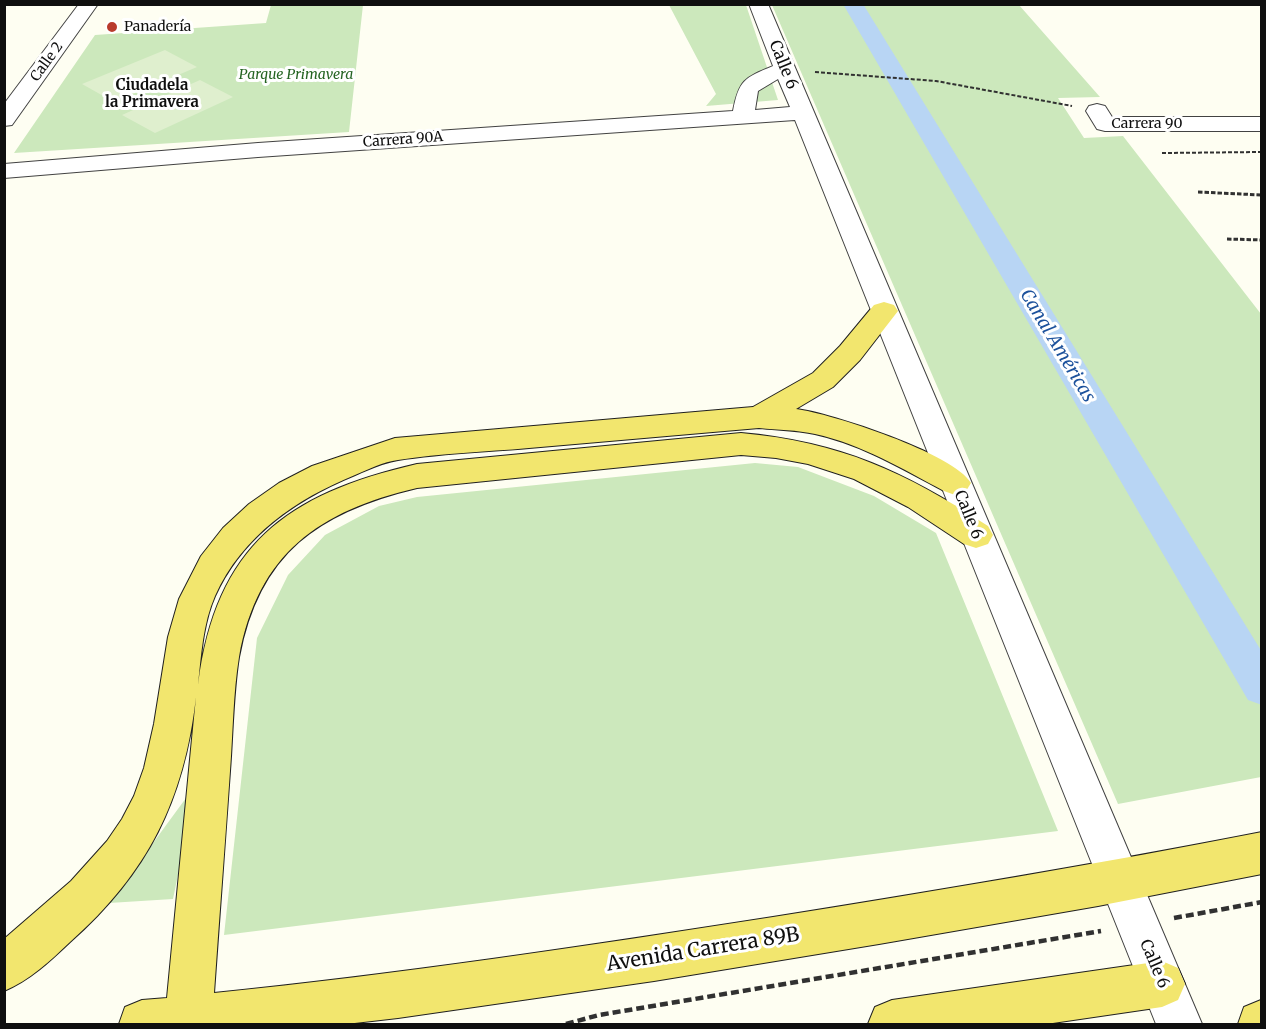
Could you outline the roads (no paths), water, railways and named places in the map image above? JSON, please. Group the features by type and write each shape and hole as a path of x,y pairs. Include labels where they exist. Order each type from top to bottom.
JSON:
{"main road":[{"path":"759,417 823,380 850,353 884,310"},
{"path":"4,968 34,945 94,889 135,839 164,770 173,730 190,615 204,578 223,549 252,520 284,495 316,476 344,464 395,449 759,417 814,422 853,434 904,456 955,483"},
{"path":"188,1022 217,683 229,623 245,585 270,547 304,519 341,497 376,485 417,476 741,444 774,446 821,454 867,471 900,486 976,534"},
{"name":"Avenida Carrera 89B","path":"142,1024 188,1022 666,957 1120,882 1262,853"},
{"path":"892,1024 1171,1004"}],"street":[{"name":"Calle 2","path":"4,120 89,4"},
{"name":"Calle 6","path":"758,4 1171,1004"},
{"path":"743,117 748,88 762,78 785,69"},
{"name":"Carrera 90","path":"1262,110 1097,111 1105,124 1262,124"},
{"name":"Carrera 90A","path":"4,171 258,150 803,113"}],"waterway":[{"name":"Canal Américas","path":"853,4 1262,688"}],"place":[{"name":"Panadería","path":"112,27"}],"district":[{"name":"Ciudadela la Primavera","path":"152,94"}],"park label":[{"name":"Parque Primavera","path":"296,75"}]}
